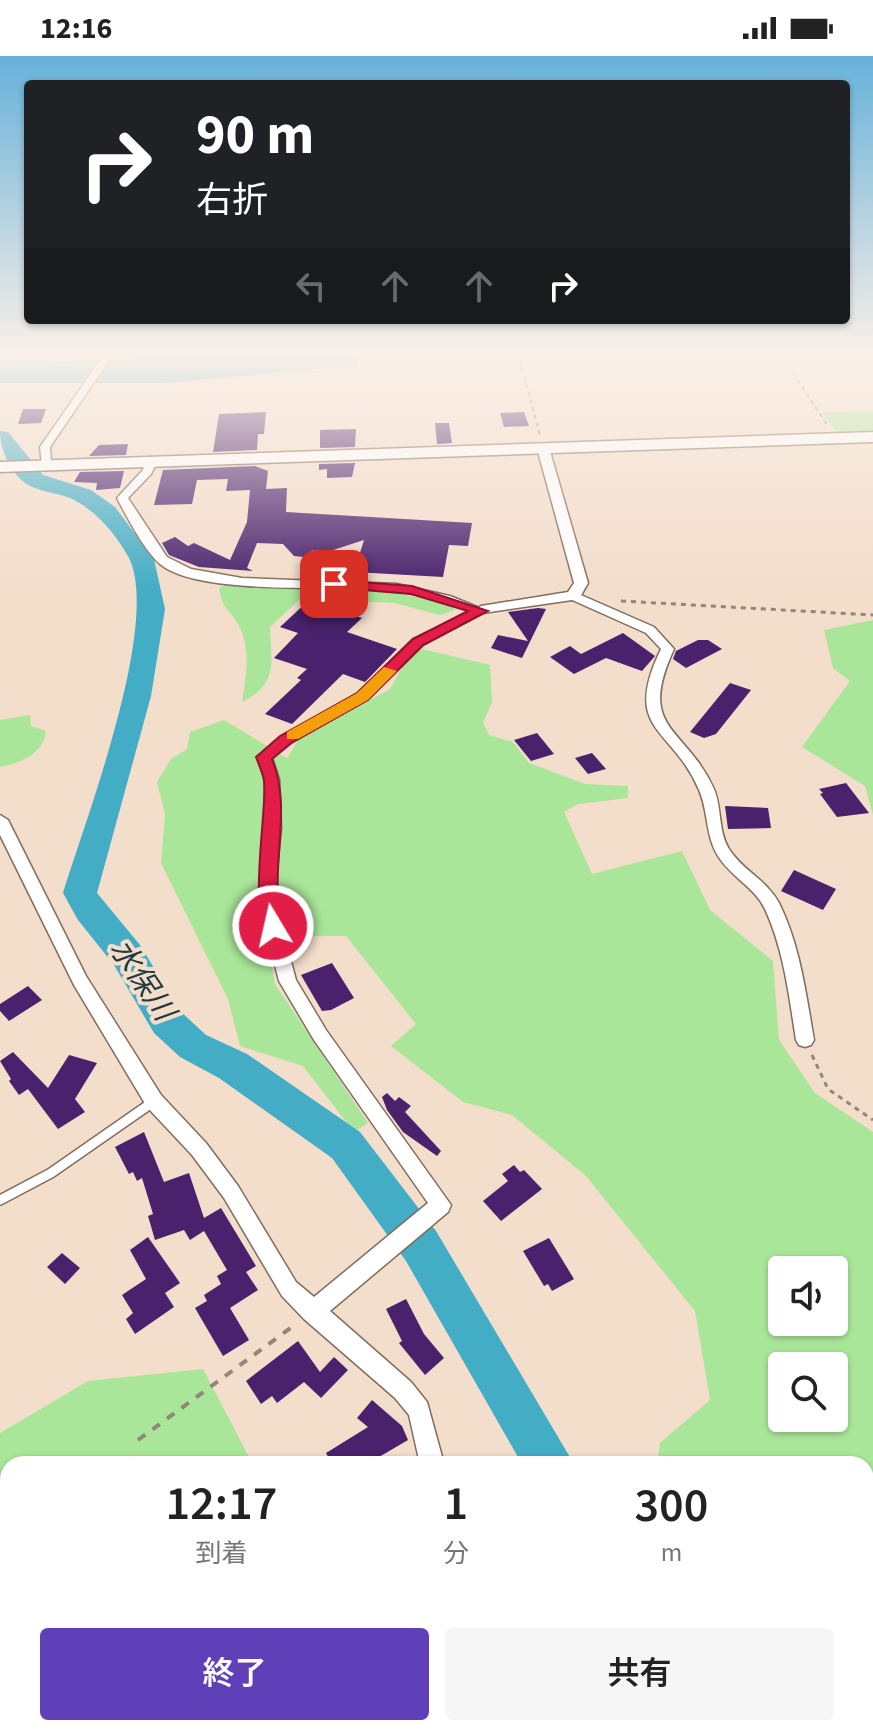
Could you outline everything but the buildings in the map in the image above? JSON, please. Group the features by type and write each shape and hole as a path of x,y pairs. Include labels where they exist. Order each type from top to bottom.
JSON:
{"main road":[{"path":"0,467 873,437"}],"street":[{"path":"43,464 45,447 56,431"},
{"path":"543,448 581,583 574,596"},
{"path":"153,460 147,472 122,498 146,531 157,556 167,563 226,579 388,586 450,599 481,611"},
{"path":"312,1312 441,1205 320,1035 288,981 266,899 273,828 272,779 264,757 286,740 363,696 418,642 481,611 574,596 650,630 668,649 653,675 652,705 657,720 706,789 721,849 734,868 769,901 794,977 805,1040"},
{"path":"0,820 80,980 154,1101 199,1149 231,1192 289,1289 403,1390 419,1410 430,1456"}],"lane":[{"path":"0,1200 51,1173 154,1101"}],"path":[{"path":"539,431 543,448"},
{"path":"832,431 836,438"},
{"path":"602,606 618,601 873,615"},
{"path":"805,1040 828,1089 873,1120"},
{"path":"138,1440 312,1312"}],"green space":[{"path":"836,431 873,431 873,432"},
{"path":"228,583 393,592 450,605 455,610 440,615 394,603 301,598 270,627 270,671 262,687 242,702 246,673 245,644 236,620 221,596 219,588"},
{"path":"873,620 873,815 865,786 802,747 850,681 833,668 824,630"},
{"path":"422,649 490,665 492,703 483,722 489,735 513,742 529,763 585,784 628,786 628,798 578,804 564,812 592,874 682,851 710,910 773,961 779,1040 815,1093 873,1132 873,1456 658,1456 660,1443 710,1400 695,1311 586,1176 512,1115 463,1102 391,1046 416,1024 346,936 308,936 268,945 275,984 368,1123 354,1132 303,1066 240,1046 228,999 161,863 165,814 157,782 171,759 187,749 190,732 224,720 287,758 299,739 390,689 407,659"},
{"path":"30,715 31,726 46,731 41,746 23,760 0,767 0,720"},
{"path":"203,1369 248,1456 0,1456 0,1433 88,1381"}],"waterway":[{"name":"水保川","path":"0,437 35,480 83,495 107,512 142,559 152,609 137,696 80,893 90,911 127,955 167,1022 193,1046 233,1066 346,1145 421,1246 544,1456"}],"slow traffic":[{"path":"293,736 363,696 389,671"}],"route":[{"path":"273,926 266,899 273,828 272,779 264,757 286,740 363,696 418,642 481,611 450,599 412,590 334,584"}]}
